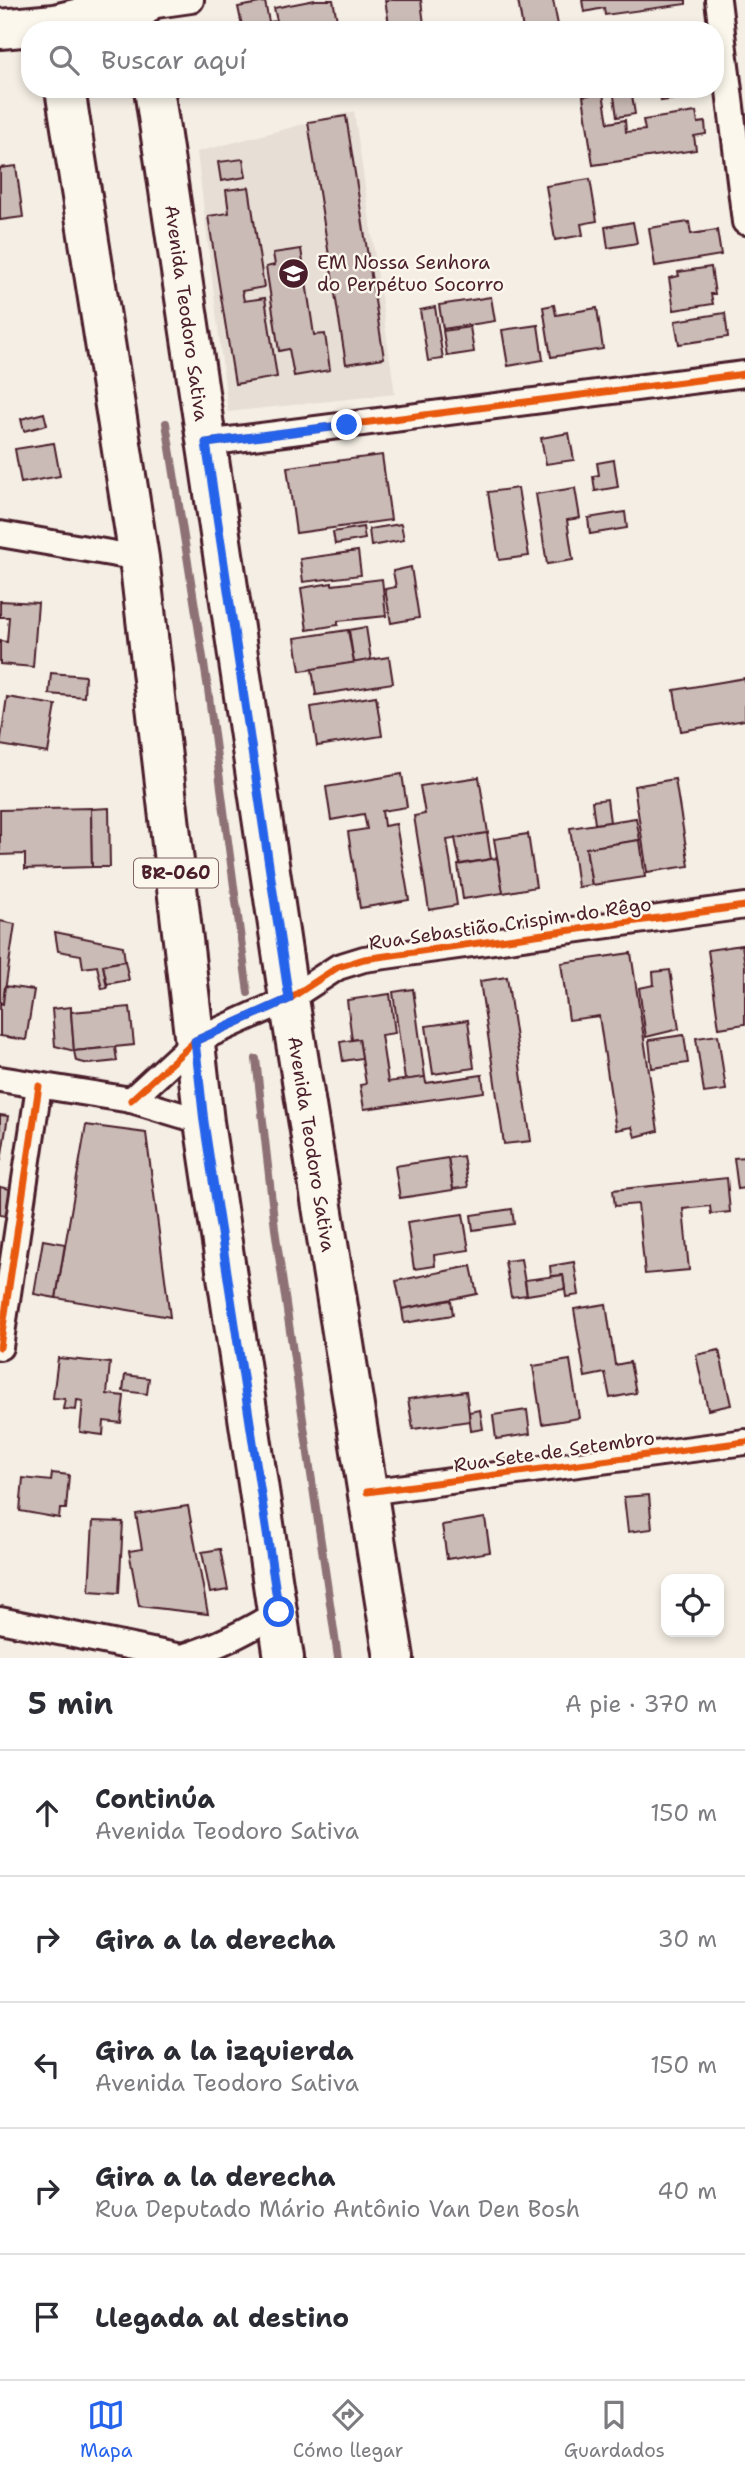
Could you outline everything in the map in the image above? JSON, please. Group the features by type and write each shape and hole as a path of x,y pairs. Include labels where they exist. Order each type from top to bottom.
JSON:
{"main road":[{"path":"54,18 142,12"},
{"path":"0,29 21,25"},
{"name":"BR-060","path":"66,98 139,558 204,1122 284,1658"},
{"name":"Avenida Teodoro Sativa","path":"155,98 289,999 394,1658"}],"street":[{"path":"142,12 191,0"},
{"path":"718,0 721,21"},
{"path":"724,49 745,222"},
{"path":"206,443 745,374"},
{"path":"0,534 139,558"},
{"name":"Rua Sebastião Crispim do Rêgo","path":"131,1100 195,1041 289,999 338,967 364,959 745,906"},
{"path":"0,1079 131,1100 204,1122"},
{"path":"0,1347 39,1086"},
{"name":"Rua Sete de Setembro","path":"367,1492 745,1442"},
{"path":"0,1619 184,1657 237,1637 279,1612"}],"shaded area":[{"name":"EM Nossa Senhora do Perpétuo Socorro","path":"354,111 395,394 228,412 197,152"}],"building":[{"path":"315,0 333,0 337,21 277,21 274,8"},
{"path":"385,0 421,0 424,21 388,21"},
{"path":"518,0 553,0 557,21 522,21"},
{"path":"582,0 686,0 686,4 605,15 604,8 584,12"},
{"path":"265,2 269,21 241,21 238,7"},
{"path":"583,98 604,98 608,123 625,120 626,132 645,130 643,120 696,112 698,123 705,122 706,134 694,136 696,150 593,165"},
{"path":"614,98 632,98 635,114 617,117"},
{"path":"661,98 682,98 661,101"},
{"path":"346,116 384,358 346,364 308,122"},
{"path":"243,159 246,177 221,181 218,162"},
{"path":"16,166 23,217 0,220 0,168"},
{"path":"590,179 597,221 581,224 583,235 555,240 546,186"},
{"path":"249,187 264,287 242,291 244,301 265,298 277,377 235,384 208,216 229,213 226,190"},
{"path":"633,222 637,243 608,248 605,227"},
{"path":"689,222 691,234 717,230 721,255 655,266 649,228"},
{"path":"301,249 314,335 325,334 330,370 294,376 289,349 279,351 266,267 275,265 273,253"},
{"path":"711,267 715,294 711,294 713,304 674,310 669,278 679,276 678,272"},
{"path":"491,297 495,321 443,329 439,305"},
{"path":"554,305 556,315 597,308 603,349 551,357 543,307"},
{"path":"435,307 443,359 428,361 420,310"},
{"path":"725,313 728,337 679,344 675,321"},
{"path":"538,325 543,360 508,366 502,330"},
{"path":"470,327 474,352 447,356 443,331"},
{"path":"44,413 47,425 24,431 21,419"},
{"path":"569,433 574,460 546,464 541,438"},
{"path":"54,443 60,476 21,483 15,449"},
{"path":"382,455 391,520 296,533 287,467"},
{"path":"614,460 618,487 595,491 593,476 599,475 597,463"},
{"path":"518,488 529,556 499,560 488,492"},
{"path":"575,488 580,518 567,520 573,560 547,564 536,494"},
{"path":"625,512 627,528 590,534 588,518"},
{"path":"401,524 404,540 371,546 369,529"},
{"path":"363,527 365,539 335,544 333,532"},
{"path":"358,551 361,575 303,582 300,559"},
{"path":"411,567 419,618 391,623 385,589 396,587 393,571"},
{"path":"382,579 386,616 338,621 338,625 307,630 301,588"},
{"path":"0,601 38,603 33,667 0,664 0,641 7,642 9,617 0,617"},
{"path":"366,627 371,660 354,663 349,630"},
{"path":"348,630 354,663 300,671 295,638"},
{"path":"389,657 393,683 316,695 312,669"},
{"path":"51,673 85,676 84,697 49,694"},
{"path":"745,678 745,720 681,731 674,690"},
{"path":"376,696 382,736 317,746 311,707"},
{"path":"7,697 56,705 48,753 0,745"},
{"path":"402,774 407,807 382,811 384,826 396,824 409,900 360,908 348,832 367,829 364,814 331,820 326,787"},
{"path":"479,777 488,833 447,840 457,905 429,910 414,816 425,814 420,786"},
{"path":"675,779 689,866 647,872 634,786"},
{"path":"607,799 610,822 595,824 592,801"},
{"path":"91,808 92,867 25,869 25,854 0,855 0,810"},
{"path":"109,808 110,867 92,867 91,809"},
{"path":"636,818 640,840 586,848 592,885 578,887 570,828"},
{"path":"487,833 491,859 460,864 455,838"},
{"path":"528,834 536,887 503,893 494,839"},
{"path":"640,840 645,877 592,885 586,848"},
{"path":"497,858 503,893 463,899 458,865"},
{"path":"0,921 15,924 3,1004 0,1003"},
{"path":"55,932 123,946 125,961 103,965 107,988 102,989 97,966 83,968 81,955 58,951"},
{"path":"742,945 745,965 745,1024 719,1028 708,950"},
{"path":"631,953 658,1131 635,1137 632,1127 616,1130 599,1016 569,1020 561,963"},
{"path":"125,961 129,980 107,984 103,965"},
{"path":"670,970 679,1029 646,1037 639,988 654,985 653,972"},
{"path":"507,977 531,1141 504,1144 480,981"},
{"path":"5,986 34,990 26,1040 0,1036 0,1003 3,1004"},
{"path":"413,989 425,1077 405,1080 393,992"},
{"path":"390,994 395,1033 381,1035 388,1082 425,1077 426,1083 482,1075 484,1092 364,1109 360,1085 366,1084 359,1039 352,1040 347,1000"},
{"path":"71,1007 74,1051 55,1046 52,1009"},
{"path":"130,1007 134,1045 74,1051 71,1012"},
{"path":"468,1020 474,1068 433,1074 426,1026"},
{"path":"684,1035 688,1063 652,1068 649,1040"},
{"path":"718,1035 726,1090 704,1093 696,1038"},
{"path":"359,1039 362,1058 343,1061 340,1042"},
{"path":"115,1047 117,1061 89,1064 76,1061 74,1051"},
{"path":"0,1115 8,1116 1,1160 0,1160"},
{"path":"86,1125 146,1133 170,1317 56,1298"},
{"path":"463,1156 468,1187 453,1189 448,1158"},
{"path":"745,1157 745,1188 738,1189 734,1158"},
{"path":"448,1158 453,1190 400,1198 395,1166"},
{"path":"727,1178 730,1212 711,1214 710,1206 683,1209 689,1270 645,1274 638,1204 615,1206 613,1190"},
{"path":"0,1187 10,1189 6,1216 0,1215"},
{"path":"512,1209 514,1224 473,1230 471,1215"},
{"path":"463,1214 469,1250 434,1255 435,1266 414,1269 407,1222"},
{"path":"43,1240 65,1244 56,1298 34,1294"},
{"path":"521,1259 527,1295 511,1297 505,1261"},
{"path":"574,1262 579,1295 566,1297 563,1275 551,1276 550,1266"},
{"path":"471,1266 477,1294 402,1309 396,1281"},
{"path":"563,1275 565,1289 527,1295 525,1280"},
{"path":"451,1300 453,1315 404,1323 402,1309"},
{"path":"606,1304 615,1365 630,1362 636,1393 610,1398 605,1373 585,1377 574,1309"},
{"path":"719,1350 731,1405 708,1410 696,1355"},
{"path":"58,1358 110,1363 107,1394 124,1396 121,1423 104,1421 103,1435 80,1432 83,1401 77,1400 76,1410 63,1409 65,1399 53,1398"},
{"path":"570,1360 579,1418 542,1424 533,1366"},
{"path":"125,1375 149,1378 147,1394 123,1391"},
{"path":"466,1391 470,1421 413,1429 408,1399"},
{"path":"480,1410 483,1429 471,1431 469,1412"},
{"path":"527,1410 530,1434 496,1439 493,1415"},
{"path":"52,1473 69,1475 66,1509 60,1509 59,1518 20,1511 23,1478 51,1481"},
{"path":"649,1495 652,1529 628,1532 624,1497"},
{"path":"188,1506 208,1614 139,1606 129,1551 142,1549 136,1514"},
{"path":"485,1518 490,1552 447,1559 442,1525"},
{"path":"93,1521 123,1522 119,1593 89,1591"},
{"path":"220,1549 228,1590 210,1593 202,1552"}],"waterway":[{"path":"166,423 208,689 248,993"},
{"path":"256,1059 275,1229 338,1658"}],"cycle path":[{"path":"206,443 745,374"},
{"path":"131,1100 195,1041 289,999 338,967 364,959 745,906"},
{"path":"0,1347 39,1086"},
{"path":"367,1492 745,1442"}],"place":[{"name":"EM Nossa Senhora do Perpétuo Socorro","path":"294,273"}],"route":[{"path":"279,1612 204,1122 195,1041 289,999 206,443 347,425"}]}
